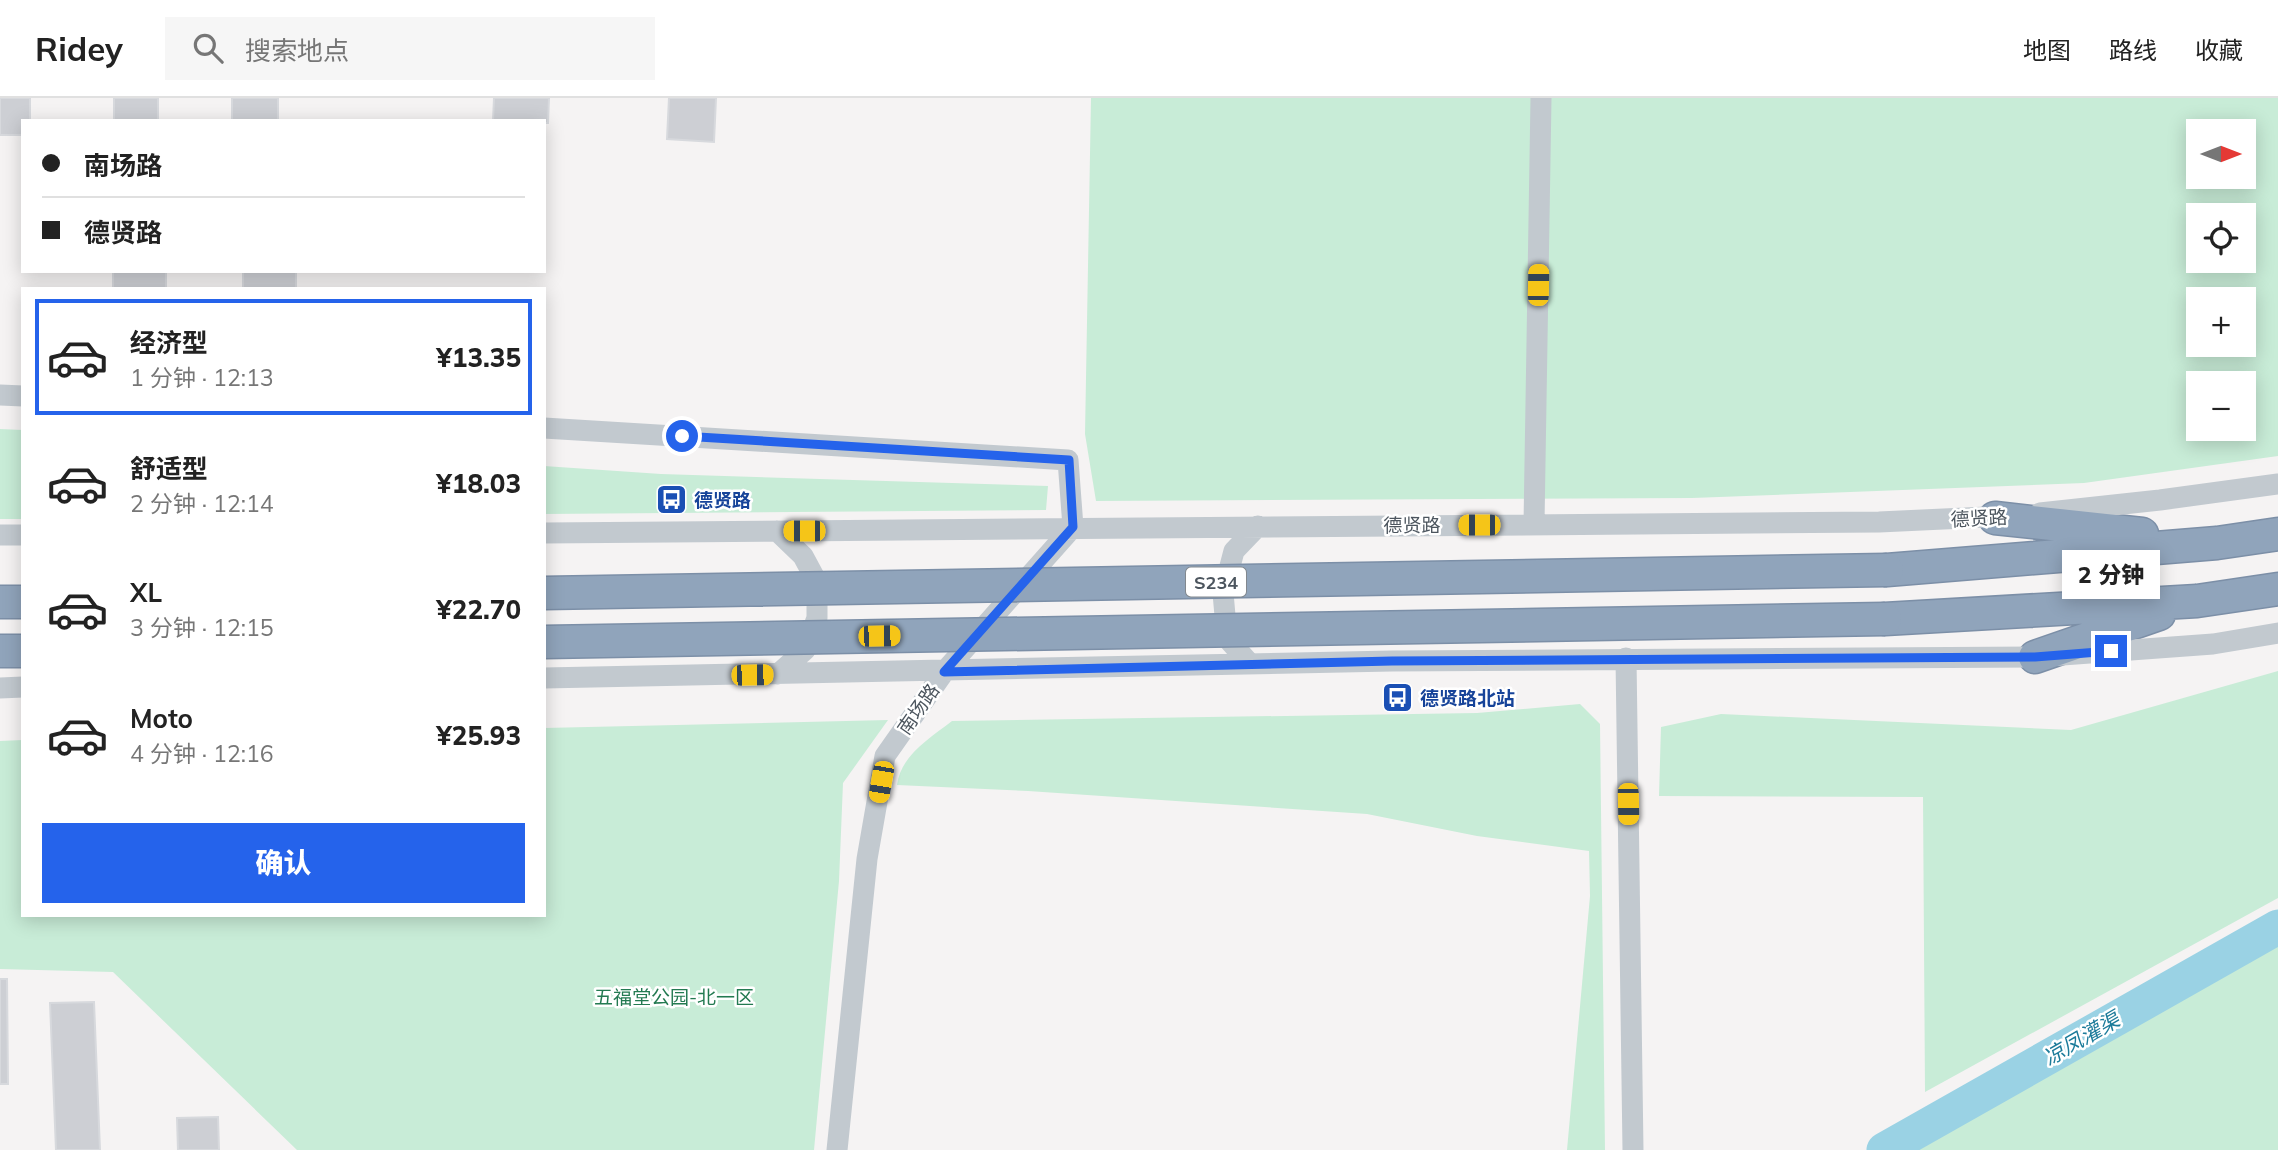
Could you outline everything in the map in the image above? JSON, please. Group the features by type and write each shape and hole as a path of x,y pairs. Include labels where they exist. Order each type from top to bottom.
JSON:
{"highway":[{"path":"1995,518 2217,542 2274,535"},
{"name":"S234","path":"546,593 1887,570 2217,542"},
{"path":"546,642 1885,619 2197,601 2277,590"},
{"path":"2035,657 2197,601"},
{"path":"0,602 21,602"},
{"path":"0,652 21,651"}],"street":[{"path":"1534,524 1541,98"},
{"path":"0,395 21,396"},
{"path":"546,428 1069,460 1073,527"},
{"name":"德贤路","path":"546,533 1879,522 1995,518 2278,484"},
{"path":"1250,664 1227,638 1223,593 1234,551 1258,526"},
{"name":"南场路","path":"837,1150 867,859 885,756 944,672 1073,527"},
{"path":"777,531 803,555 817,582 817,618 805,650 778,674"},
{"path":"0,536 21,535"},
{"path":"546,678 1626,658 2035,657 2213,644 2278,634"},
{"path":"1626,658 1633,1150"},
{"path":"0,688 21,687"}],"green space":[{"path":"1091,98 2278,98 2278,456 2084,483 1692,498 1096,501 1085,434"},
{"path":"0,429 21,430 21,519 0,519"},
{"path":"546,466 661,474 1048,486 1046,510 546,514"},
{"path":"2278,671 2278,898 1925,1092 1923,797 1659,796 1661,727 1721,714 2071,730"},
{"path":"1580,704 1600,724 1605,1150 1567,1150 1590,896 1589,851 1477,836 1367,814 897,785 910,756 952,721 1477,713"},
{"name":"五福堂公园-北一区","path":"888,720 843,783 839,881 814,1150 297,1150 113,972 0,969 0,741 21,740 21,917 546,917 546,728"},
{"path":"2278,940 2278,1150 1918,1150 2270,945"}],"building":[{"path":"0,98 30,98 30,119 21,119 21,135 0,135"},
{"path":"114,98 158,98 158,119 114,119"},
{"path":"232,98 278,98 278,119 232,119"},
{"path":"494,98 549,98 548,123 546,119 493,119"},
{"path":"669,98 716,98 714,142 667,139"},
{"path":"113,273 166,273 166,287 113,287"},
{"path":"243,273 296,273 296,287 243,287"},
{"path":"0,979 7,979 8,1084 0,1084"},
{"path":"94,1002 100,1150 56,1150 50,1003"},
{"path":"218,1117 219,1150 178,1150 177,1118"}],"waterway":[{"name":"凉凤灌渠","path":"1884,1150 2278,927"}],"place":[{"name":"德贤路","path":"671,500"},
{"name":"德贤路北站","path":"1397,698"}],"route":[{"path":"682,436 1069,460 1073,527 944,672 1392,661 2035,657 2111,651"}]}
